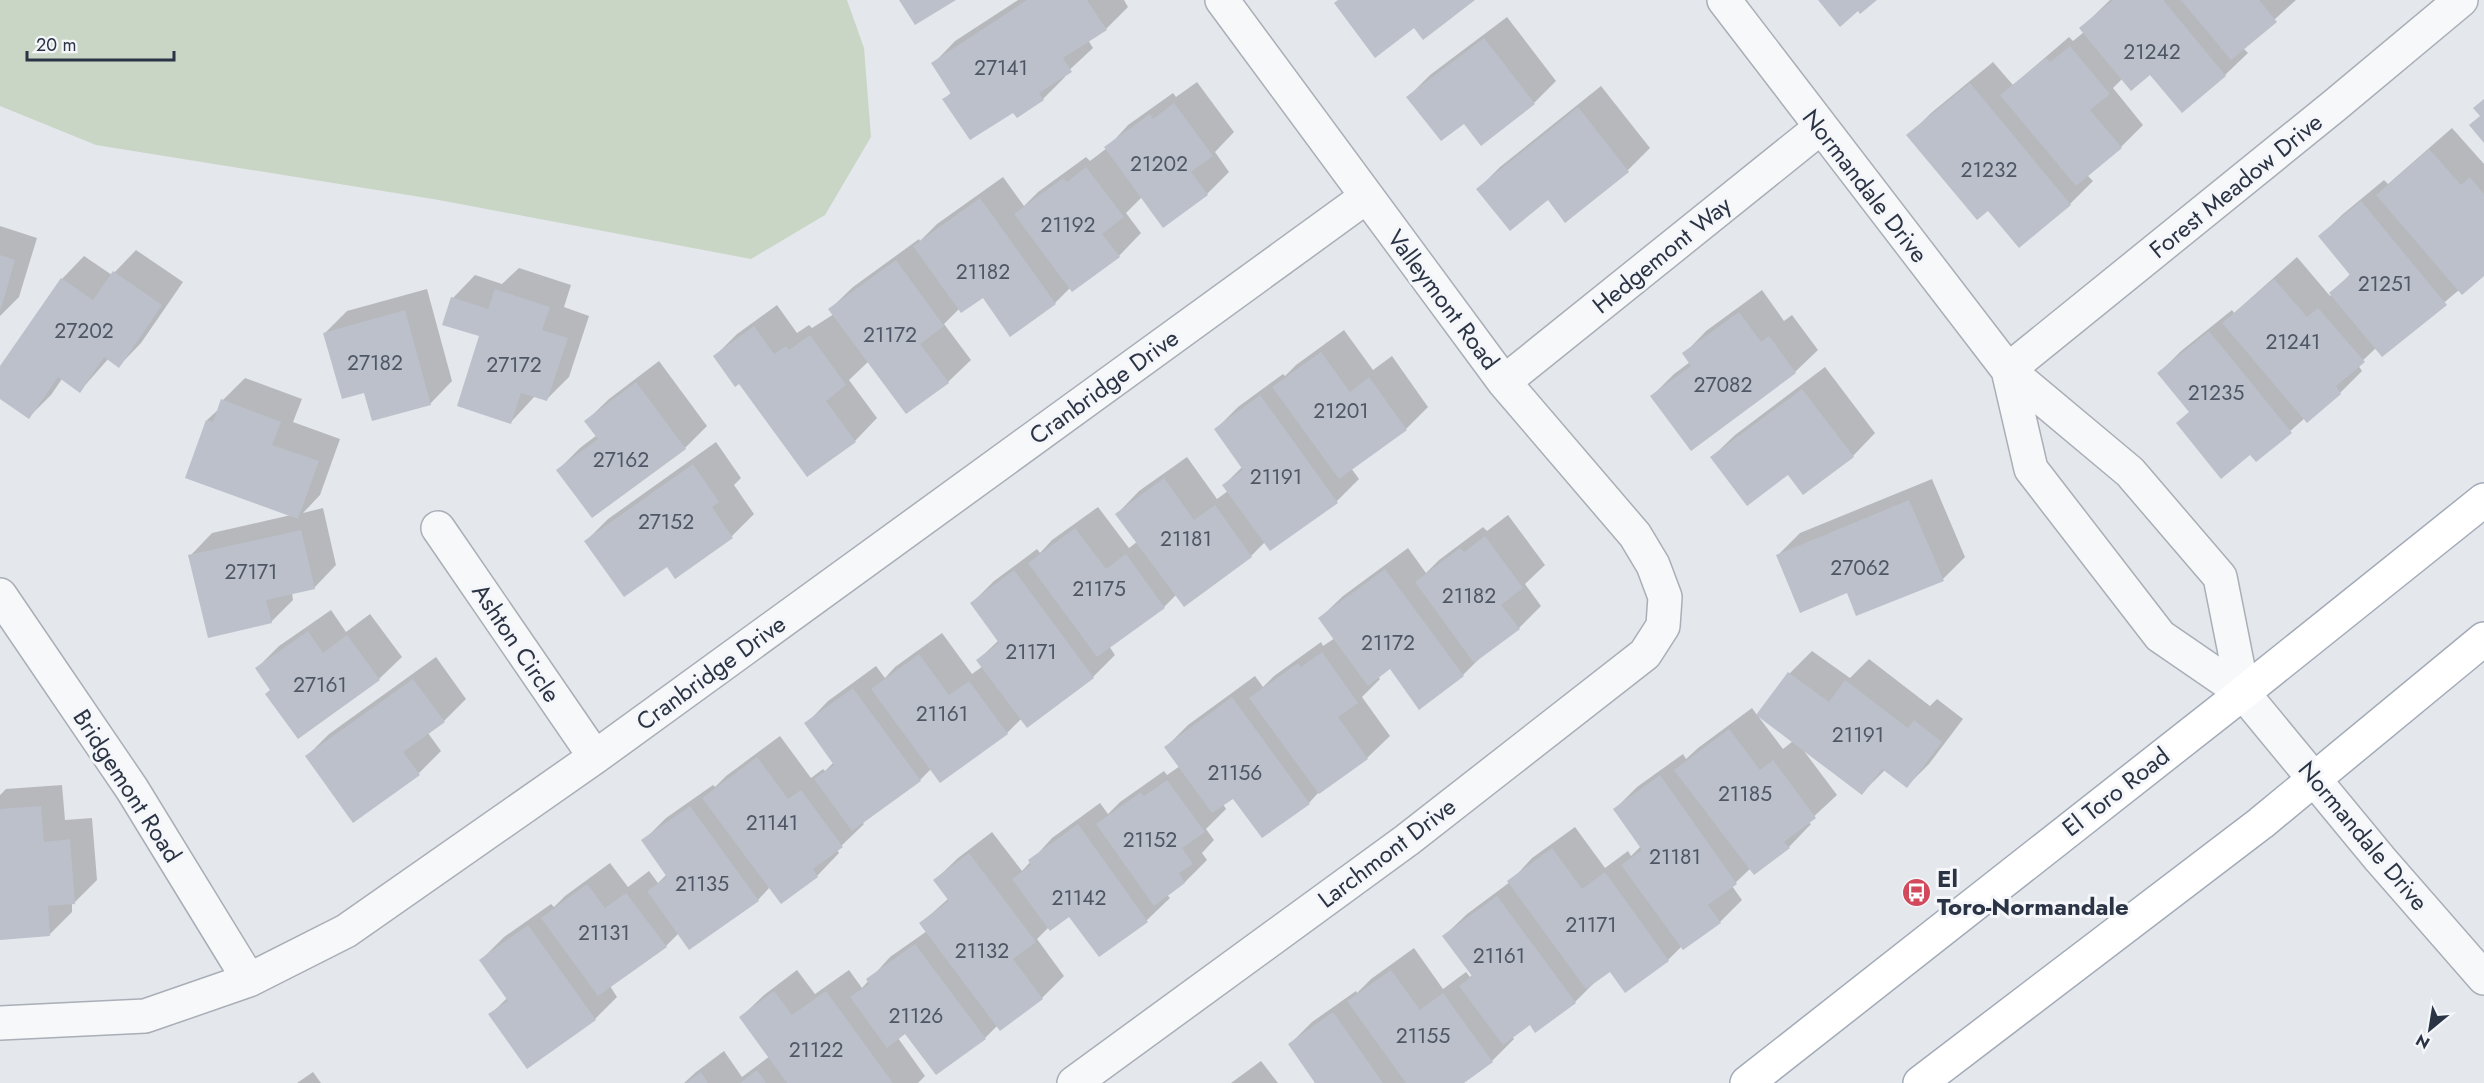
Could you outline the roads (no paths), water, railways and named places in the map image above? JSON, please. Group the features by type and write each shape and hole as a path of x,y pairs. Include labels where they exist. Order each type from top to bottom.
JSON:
{"main road":[{"name":"El Toro Road","path":"1747,1083 2243,693 2484,500"},
{"path":"1920,1083 2243,838 2484,639"}],"street":[{"name":"Valleymont Road","path":"1222,0 1504,382 1635,535 1653,565 1665,597"},
{"name":"Normandale Drive","path":"1724,0 2008,370 2130,472 2220,577 2243,693"},
{"name":"Forest Meadow Drive","path":"2008,370 2325,114 2461,0"},
{"name":"Hedgemont Way","path":"1504,382 1820,128"},
{"name":"Cranbridge Drive","path":"0,1023 145,1016 249,981 346,931 595,757 1366,197"},
{"name":"Normandale Drive","path":"2008,370 2031,469 2160,636 2243,693 2484,978"},
{"name":"Ashton Circle","path":"438,528 595,757"},
{"name":"Bridgemont Road","path":"0,595 132,789 249,981"},
{"name":"Larchmont Drive","path":"1074,1083 1407,840 1645,654 1663,626 1665,597"}],"place":[{"name":"El Toro-Normandale","path":"1916,893"}]}
